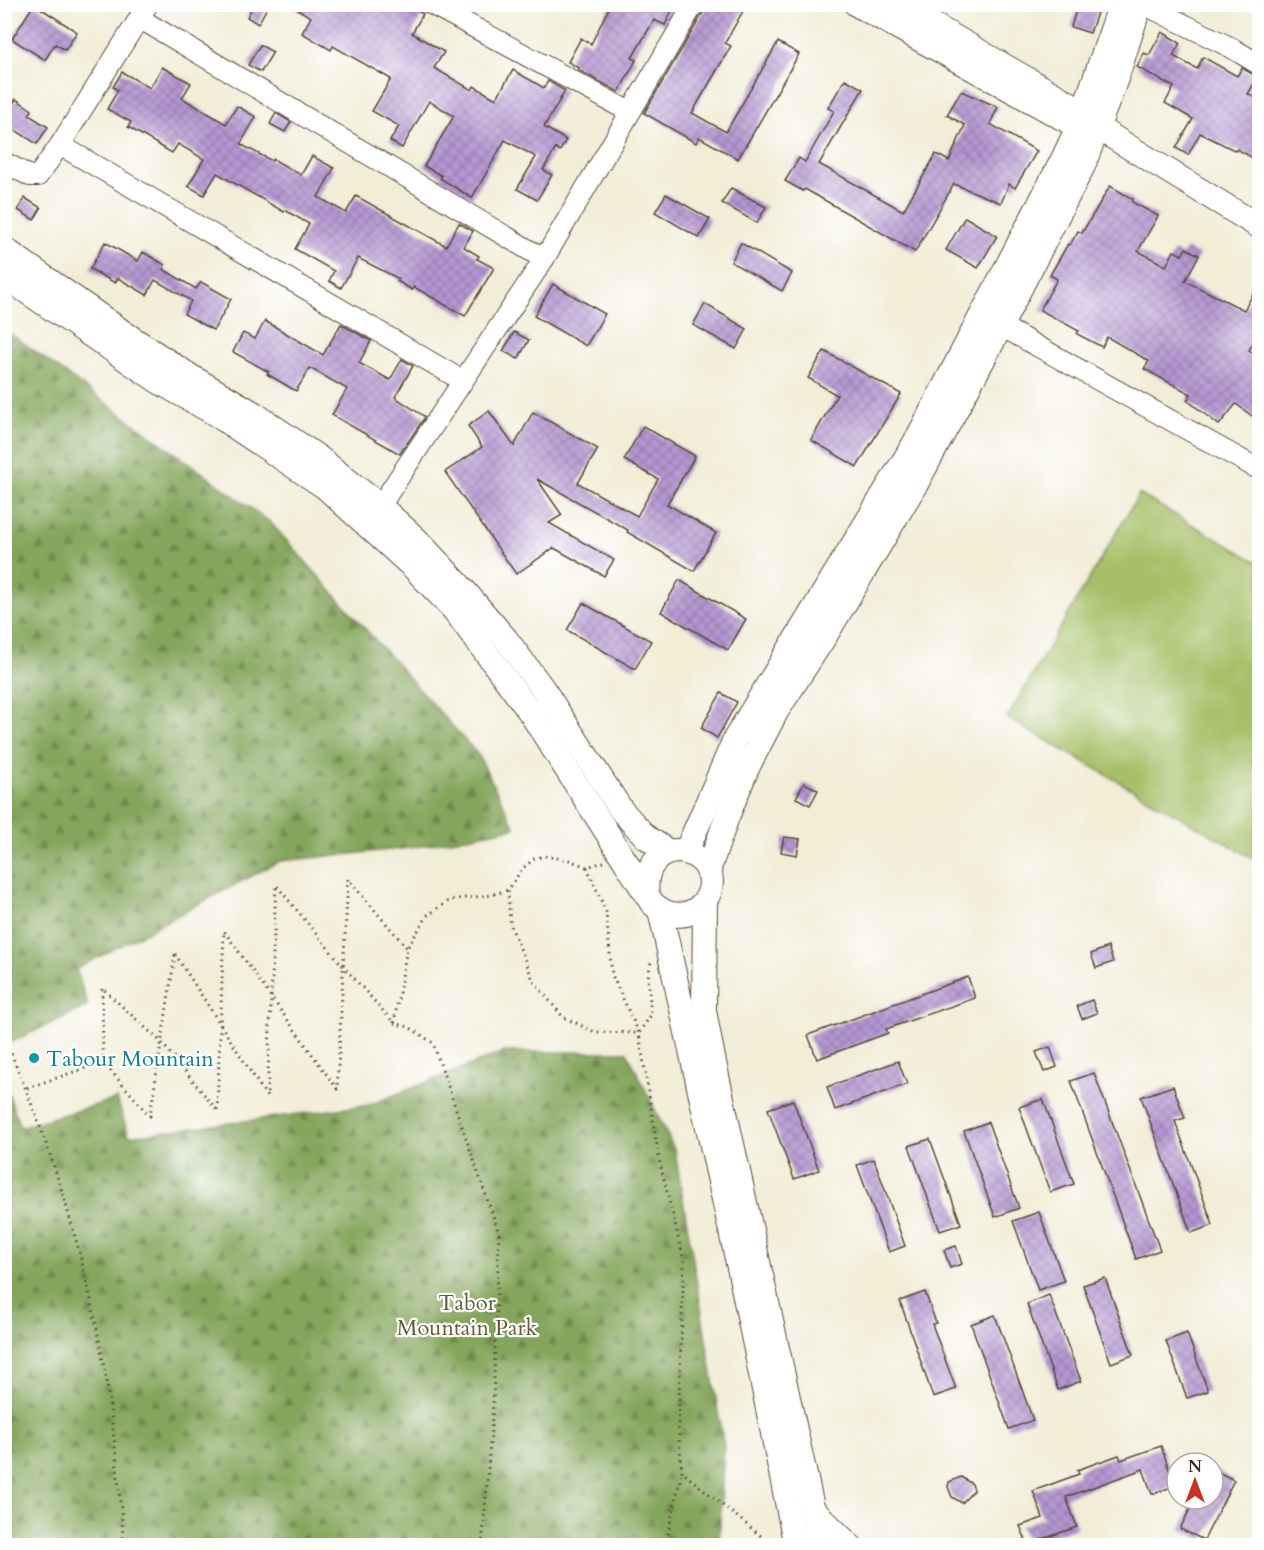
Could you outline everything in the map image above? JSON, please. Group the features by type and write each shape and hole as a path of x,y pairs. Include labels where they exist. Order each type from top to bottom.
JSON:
{"street":[{"path":"431,4 630,112"},
{"path":"380,506 544,259 694,4"},
{"path":"856,4 1087,122"},
{"path":"897,4 1260,227"},
{"path":"818,1545 812,1506 704,1011 705,902 710,889 708,871 726,817 747,768 776,712 825,636 917,482 1001,326 1083,166 1087,122 1121,4"},
{"path":"678,852 735,739 916,441 1087,122 1142,4 1230,47 1260,65"},
{"path":"4,162 30,176 38,176 60,145 143,11 544,259"},
{"path":"60,145 464,381"},
{"path":"4,249 127,335 253,413 319,458 380,506 439,564 505,638 543,689 622,811 646,837 678,852 700,859 708,871"},
{"path":"4,276 158,381 267,447 325,487 364,521 416,570 454,611 530,712 653,902 669,915 680,916 690,913 705,902"},
{"path":"1001,326 1260,470"},
{"path":"678,852 659,856 647,873 645,883 666,936 796,1545"},
{"path":"812,1506 853,1545"}],"lane":[{"path":"4,12 9,4"}],"path":[{"path":"623,856 587,867 544,856 534,859 522,869 508,890 510,924 534,982 563,1017 595,1032 639,1033"},
{"path":"587,867 606,912 612,975 639,1033 658,1159 684,1261 678,1427 682,1472 665,1545"},
{"path":"407,948 348,879 344,966 337,1089 272,998 224,931 220,1022 217,1110 161,1042 102,988 103,1062 150,1116 161,1042 175,954 220,1022 267,1097 272,998 276,885 344,966 394,1023 409,1027 433,1043 499,1233 493,1405 482,1545"},
{"path":"394,1023 407,948 428,915 450,900 490,896 508,890"},
{"path":"639,1033 651,1014 648,977 652,956 666,936"},
{"path":"4,1037 27,1088 68,1212 99,1336 113,1427 123,1545"},
{"path":"27,1088 103,1062"},
{"path":"682,1472 767,1540 766,1545"}],"green space":[{"path":"4,329 270,522 479,756 515,828 410,848 280,861 76,969 88,1006 5,1045"},
{"path":"1139,494 1259,563 1259,862 1007,718"},
{"name":"Tabor Mountain Park","path":"504,1052 627,1052 675,1151 724,1447 719,1545 5,1545 5,1084 20,1127 117,1099 129,1136 369,1105"}],"building":[{"path":"34,4 77,32 65,50 55,44 45,60 12,39"},
{"path":"254,4 269,4 258,24 247,17"},
{"path":"288,4 405,4 423,14 412,33 444,52 434,68 472,90 474,86 496,99 513,70 544,88 548,81 565,91 544,127 566,140 560,151 556,148 543,170 552,175 537,200 517,189 536,157 505,140 472,198 424,166 454,116 429,101 402,148 390,141 399,126 372,111 391,79 333,46 331,50 302,33 311,17"},
{"path":"611,4 675,4 665,25 654,20 632,58 636,60 619,92 578,70 579,68 568,62 581,38 591,44"},
{"path":"708,4 747,4 725,43 731,46 692,113 726,132 778,42 799,54 738,159 699,137 696,143 644,113"},
{"path":"1077,7 1097,13 1090,33 1071,27"},
{"path":"1162,32 1180,43 1173,56 1197,69 1203,57 1237,76 1242,68 1258,77 1248,94 1260,100 1260,162 1200,133 1188,155 1176,148 1193,119 1165,103 1174,87 1137,67 1144,53 1149,55"},
{"path":"260,45 273,52 261,72 248,65"},
{"path":"162,67 191,83 182,98 226,124 237,106 256,117 242,145 301,175 312,156 334,168 318,197 346,213 356,196 446,246 459,223 473,231 464,247 479,256 477,259 494,268 465,316 414,287 412,290 397,281 399,279 358,258 341,288 329,281 334,271 295,249 309,224 217,173 204,195 188,186 204,159 178,144 172,153 128,127 131,122 107,109 118,90 113,87 122,72 150,88"},
{"path":"845,79 863,89 819,164 903,211 936,154 949,161 965,125 947,115 961,91 998,107 990,124 1037,151 1015,188 1009,184 1001,203 954,184 915,252 805,189 803,191 785,181 799,158 805,162 834,111 828,108"},
{"path":"16,99 32,110 29,115 48,127 37,144 4,123 4,117"},
{"path":"276,113 291,122 285,132 270,124"},
{"path":"1110,186 1133,199 1132,202 1158,216 1138,251 1166,266 1174,251 1182,255 1186,248 1199,255 1185,281 1244,310 1260,282 1260,332 1249,350 1260,360 1260,422 1236,404 1219,425 1187,400 1191,394 1144,369 1149,361 1107,337 1102,347 1077,334 1079,331 1040,310 1057,279 1050,275 1068,244 1070,245 1078,231 1082,233"},
{"path":"731,188 766,207 757,223 722,203"},
{"path":"666,194 710,219 699,238 655,212"},
{"path":"25,198 41,208 34,220 18,210"},
{"path":"965,217 997,236 978,268 946,250"},
{"path":"105,242 138,261 143,252 165,265 163,269 196,289 201,282 231,299 213,330 184,314 190,300 155,280 147,295 118,278 115,283 90,269"},
{"path":"741,243 792,273 782,291 731,262"},
{"path":"553,284 605,314 586,346 534,316"},
{"path":"705,304 747,329 736,349 693,325"},
{"path":"265,321 323,355 341,324 371,341 359,363 390,380 402,359 413,366 395,397 425,417 400,454 332,415 347,389 310,368 296,391 267,374 269,372 233,352 243,333 255,339"},
{"path":"514,332 529,340 518,359 503,351"},
{"path":"824,351 901,394 857,467 811,440 837,395 808,378"},
{"path":"489,411 514,446 533,412 598,449 578,483 637,516 658,479 624,460 643,426 695,456 667,504 716,533 694,571 627,532 628,530 537,479 562,515 549,523 614,560 604,576 554,548 516,574 445,472 482,447 468,426"},
{"path":"679,580 746,619 728,650 661,612"},
{"path":"583,603 651,641 635,669 567,630"},
{"path":"721,693 737,702 717,738 701,728"},
{"path":"804,783 818,790 810,805 796,798"},
{"path":"784,837 800,839 797,855 781,852"},
{"path":"1108,947 1113,962 1096,968 1091,954"},
{"path":"968,977 975,998 886,1029 888,1033 817,1059 808,1035"},
{"path":"1092,1000 1097,1013 1082,1019 1077,1006"},
{"path":"1050,1047 1057,1067 1044,1072 1036,1052"},
{"path":"898,1061 907,1084 835,1110 827,1087"},
{"path":"1094,1073 1160,1250 1136,1259 1071,1081"},
{"path":"1173,1086 1185,1118 1175,1121 1213,1225 1191,1233 1141,1097"},
{"path":"1043,1099 1074,1184 1050,1192 1019,1107"},
{"path":"793,1100 819,1170 794,1179 768,1109"},
{"path":"988,1122 1019,1208 995,1217 964,1131"},
{"path":"930,1139 961,1224 940,1231 909,1146"},
{"path":"874,1159 905,1246 889,1252 857,1165"},
{"path":"1039,1212 1064,1281 1038,1290 1013,1221"},
{"path":"956,1246 962,1264 950,1268 944,1250"},
{"path":"1105,1278 1133,1355 1111,1363 1083,1285"},
{"path":"925,1292 936,1323 932,1324 956,1389 933,1397 900,1301"},
{"path":"1049,1295 1081,1381 1058,1390 1027,1304"},
{"path":"995,1315 1033,1420 1009,1429 971,1324"},
{"path":"1187,1333 1208,1391 1187,1398 1166,1341"},
{"path":"1161,1446 1165,1457 1165,1489 1152,1494 1143,1469 1066,1497 1077,1527 1042,1539 1045,1545 1028,1545 1020,1526 1043,1518 1033,1491 1079,1474 1077,1470 1119,1455 1121,1460"},
{"path":"1225,1475 1234,1480 1225,1498"},
{"path":"961,1477 972,1484 974,1490 962,1503 952,1497 948,1487 949,1482"},
{"path":"1189,1511 1218,1511 1204,1540 1180,1529"}],"place":[{"name":"Tabour Mountain","path":"34,1058"}]}
